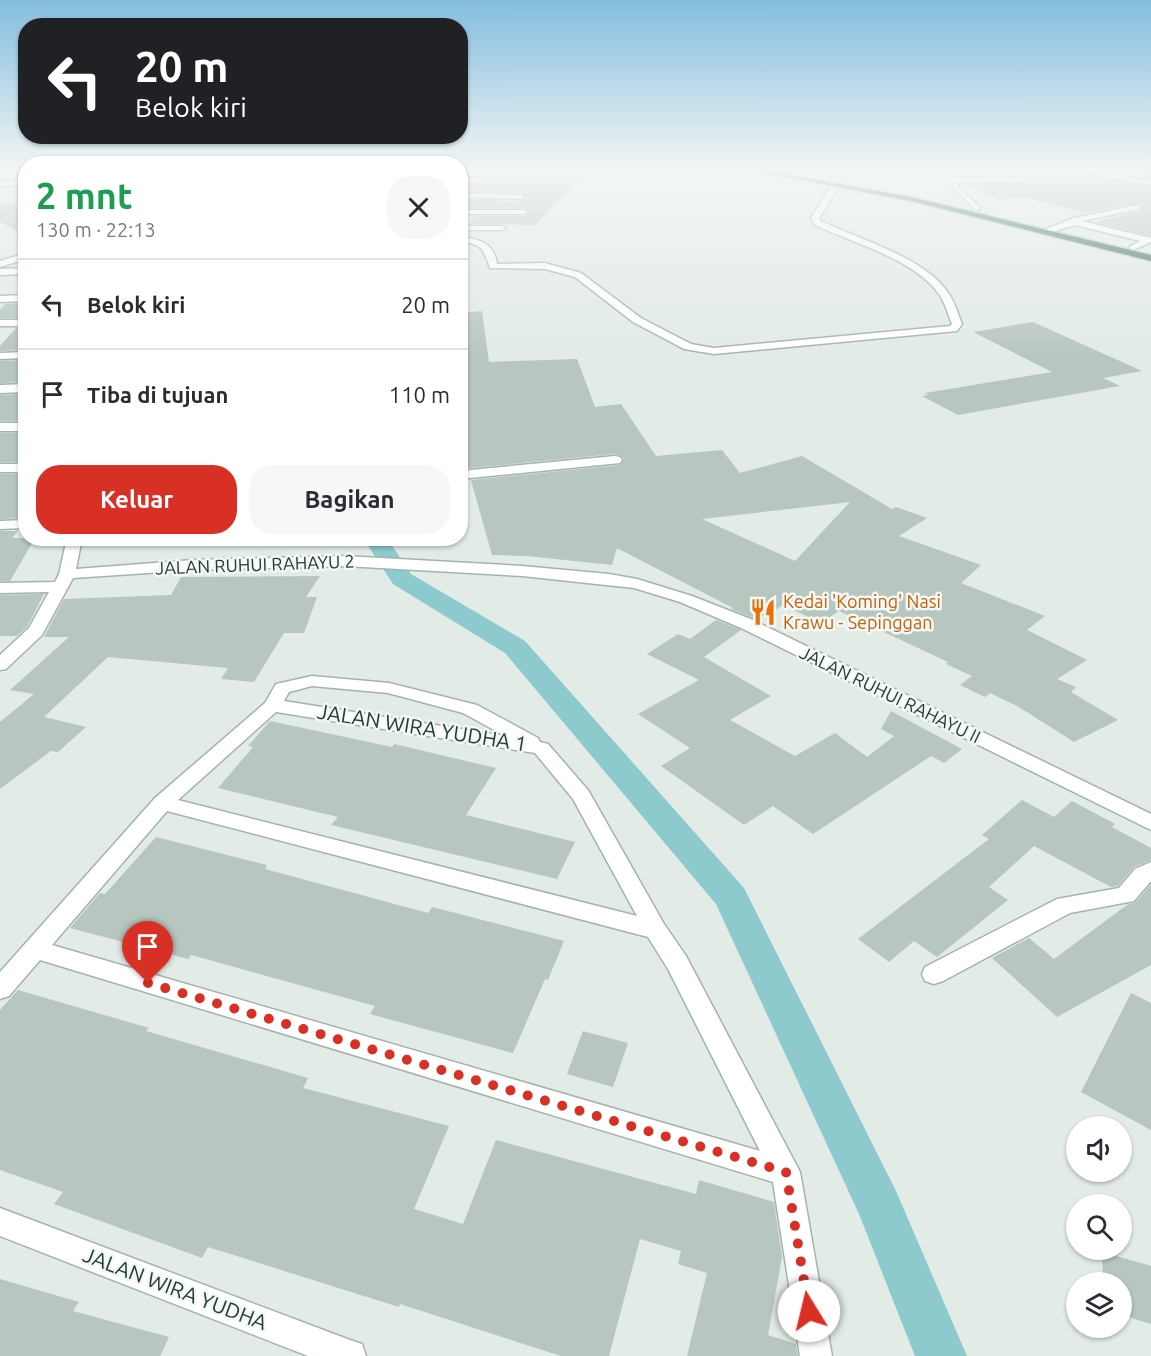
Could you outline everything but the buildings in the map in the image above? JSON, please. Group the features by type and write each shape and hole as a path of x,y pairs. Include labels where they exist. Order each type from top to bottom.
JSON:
{"highway":[{"path":"1054,233 1151,258"},
{"path":"1077,233 1151,251"}],"street":[{"path":"468,240 480,241 492,254 494,266 497,267 545,266 578,275 626,315 694,349 714,351 953,329 957,324 943,292 922,273 880,250 842,233"},
{"path":"1121,233 1148,240 1133,247"},
{"path":"0,264 18,258"},
{"path":"0,272 18,271"},
{"path":"0,299 18,298"},
{"path":"0,323 18,323"},
{"path":"0,356 18,355"},
{"path":"0,389 18,388"},
{"path":"0,427 18,427"},
{"path":"468,474 615,460"},
{"path":"0,468 18,468"},
{"path":"0,525 18,524"},
{"path":"0,665 36,631 62,580 73,546"},
{"name":"JALAN RUHUI RAHAYU 2","path":"0,588 193,565 345,561 444,566"},
{"name":"JALAN RUHUI RAHAYU II","path":"444,566 609,579 662,590 747,624 1151,823"},
{"path":"0,989 162,803 272,706 282,688 312,681 388,688 470,709 541,748"},
{"name":"JALAN WIRA YUDHA 1","path":"272,706 297,708 541,748 581,795 656,930 677,963 786,1172 816,1356"},
{"path":"162,803 656,930"},
{"path":"934,974 1065,904 1126,895 1143,875 1151,870"},
{"path":"35,949 786,1172"},
{"name":"JALAN WIRA YUDHA","path":"0,1222 343,1355"}],"waterway":[{"path":"380,546 402,579 515,647 731,897 880,1207 941,1356"}],"place":[{"name":"Kedai 'Koming' Nasi Krawu - Sepinggan","path":"763,612"}],"route":[{"path":"148,983 786,1172 809,1311"}]}
